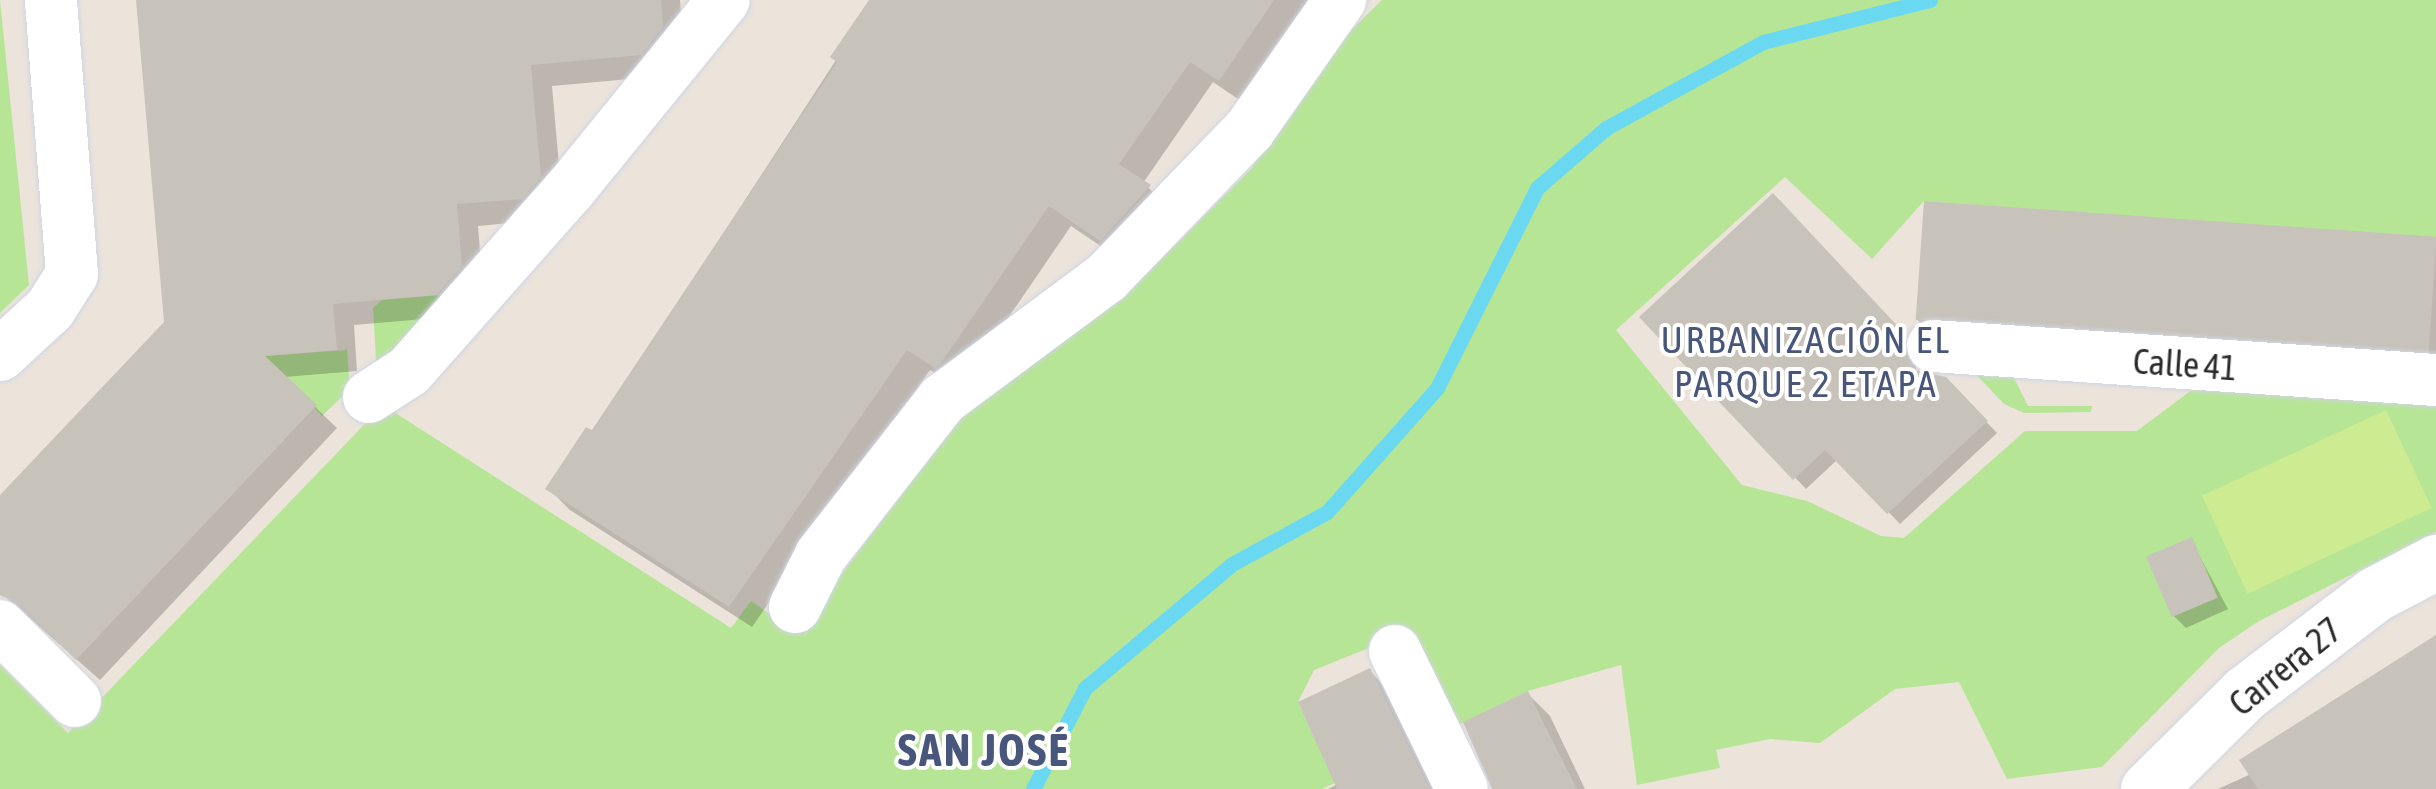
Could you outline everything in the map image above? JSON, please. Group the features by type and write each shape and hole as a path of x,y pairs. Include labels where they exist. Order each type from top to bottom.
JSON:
{"street":[{"path":"0,355 50,309 72,274 51,0"},
{"path":"369,397 408,370 571,188 724,0"},
{"path":"795,607 821,555 943,400 1106,278 1249,130 1340,0"},
{"name":"Calle 41","path":"1933,346 2436,380"},
{"name":"Carrera 27","path":"2148,789 2244,693 2375,594 2436,562"},
{"path":"0,626 75,701"},
{"path":"1395,650 1462,789"}],"green space":[{"path":"0,0 29,285 0,313"},
{"path":"1382,0 2436,0 2436,241 1924,201 1872,259 1785,177 1616,330 1742,485 1807,501 1881,536 1904,538 2025,431 2137,431 2197,386 2436,403 2436,532 2259,621 2219,648 2102,767 2007,779 1959,682 1895,689 1820,743 1770,739 1716,750 1720,768 1637,785 1621,665 1528,691 1450,729 1404,634 1314,670 1298,702 1335,783 1322,789 0,789 0,665 68,733 383,405 731,628 751,601 797,633 959,419 1121,299 1252,168 1325,56"},
{"path":"465,293 382,365 376,360 373,308 382,300"},
{"path":"347,350 350,389 322,416 265,356"},
{"path":"1969,367 2010,370 2028,406 2092,406 2091,412 2024,413 2004,404"},
{"path":"2386,410 2432,508 2248,594 2202,496"}],"building":[{"path":"136,0 661,0 663,27 641,55 531,65 541,177 522,199 457,204 462,266 436,295 333,304 337,350 265,356 317,405 76,660 21,605 0,595 0,495 164,322"},
{"path":"869,0 1274,0 1219,81 1190,62 1119,164 1151,185 1100,241 1049,206 941,363 935,368 907,350 729,607 545,489 586,427 592,430 837,62 830,57"},
{"path":"1773,193 1906,335 1906,358 1916,370 1946,377 1988,421 1887,514 1825,450 1793,480 1639,317"},
{"path":"1924,201 2436,237 2428,356 1916,320"},
{"path":"2192,537 2218,598 2172,617 2146,557"},
{"path":"2436,635 2436,789 2258,789 2239,760"},
{"path":"1370,668 1429,789 1337,789 1298,702"},
{"path":"1528,691 1577,789 1492,789 1463,722"}],"waterway":[{"path":"1033,789 1085,688 1232,564 1327,512 1437,388 1537,188 1606,128 1763,42 1930,0"}],"district":[{"name":"URBANIZACIÓN EL PARQUE 2 ETAPA","path":"1806,362"},
{"name":"SAN JOSÉ","path":"984,751"}]}
